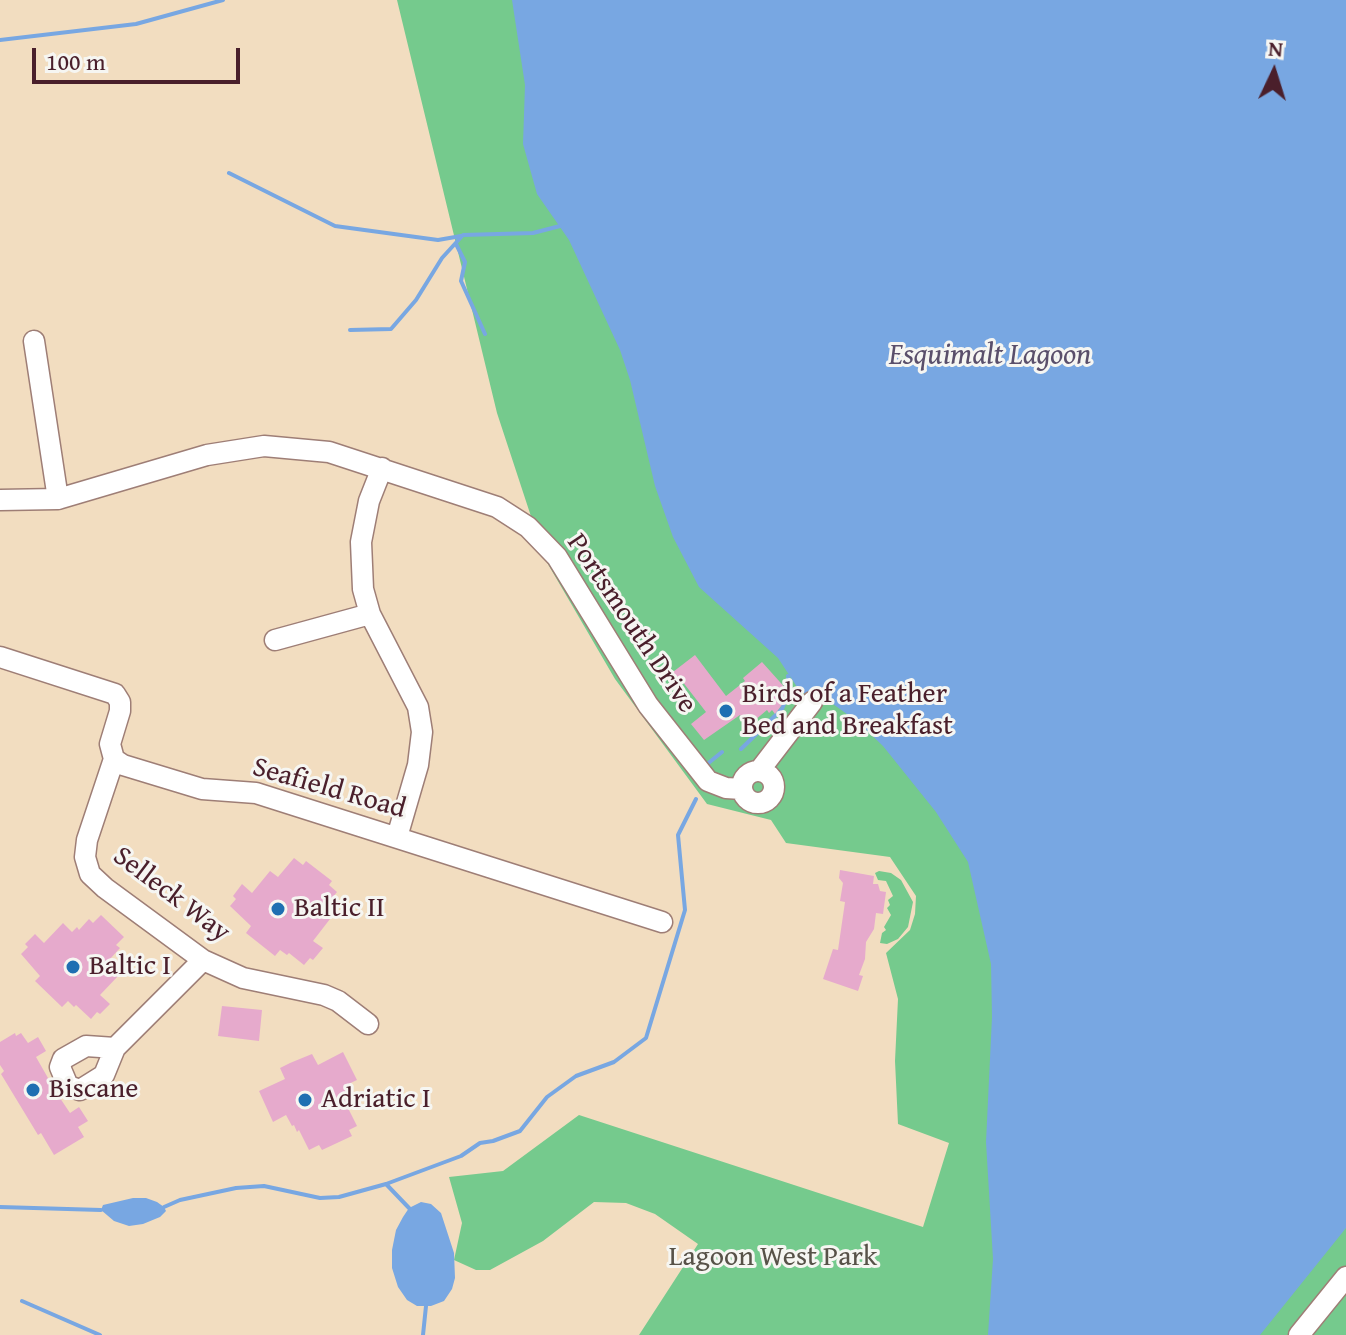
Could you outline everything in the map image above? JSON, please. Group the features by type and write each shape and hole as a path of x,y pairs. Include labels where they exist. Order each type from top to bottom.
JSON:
{"street":[{"path":"34,341 58,499"},
{"name":"Portsmouth Drive","path":"0,500 58,499 207,455 264,446 329,452 497,507 528,527 557,557 648,705 687,757 708,781 726,788 742,789"},
{"path":"382,468 369,501 361,542 363,589 370,614 418,707 422,732 418,765 397,837"},
{"path":"275,640 370,614"},
{"path":"0,657 115,694 120,702 110,744 114,759"},
{"path":"759,771 770,777 774,784 768,800 760,803 745,797 742,789 746,776 759,771 812,702"},
{"name":"Seafield Road","path":"114,759 123,765 185,785 256,793 662,922"},
{"name":"Selleck Way","path":"114,759 87,840 85,857 90,874 203,960 243,978 324,995 338,1001 368,1024"},
{"path":"115,1048 203,960"},
{"path":"1299,1335 1346,1277"}],"green space":[{"name":"Esquimalt Lagoon","path":"397,0 1346,0 1346,1335 639,1335 698,1244 655,1214 626,1203 594,1202 543,1241 490,1270 476,1270 454,1260 462,1223 449,1177 503,1171 579,1115 923,1227 949,1143 898,1124 895,1061 898,999 886,953 910,930 916,896 890,857 786,843 771,820 707,804 615,679 545,559 497,413"},
{"path":"875,873 891,873 901,880 913,902 908,927 898,939 887,944 880,943 891,915 887,908 890,905 888,900 893,896 886,881 878,880"}],"water":[{"name":"Esquimalt Lagoon","path":"512,0 1346,0 1346,1228 1260,1335 988,1335 993,1259 986,1142 992,1017 991,964 968,862 936,812 883,746 858,722 826,699 819,703 799,690 778,658 699,587 673,537 655,486 620,350 569,240 537,194 523,144 525,85"},
{"path":"133,1198 157,1202 166,1211 143,1224 129,1226 114,1221 101,1210 103,1205"},
{"path":"421,1202 431,1204 441,1213 454,1253 452,1289 444,1301 431,1306 417,1306 407,1300 398,1287 392,1268 396,1230 409,1208"}],"building":[{"path":"695,655 726,696 762,662 788,691 784,702 775,714 767,710 748,726 740,715 704,740 691,724 706,712 682,681 677,685 669,675"},
{"name":"Baltic II","path":"294,858 303,865 306,861 332,881 329,885 337,892 321,911 330,919 313,941 323,948 304,965 280,950 275,956 246,933 251,926 230,906 242,884 252,893 270,871 278,877"},
{"path":"840,870 874,876 873,884 878,884 880,891 886,892 883,914 876,913 874,929 866,942 865,959 859,975 863,976 858,991 823,979 833,949 838,950 845,902 840,901 843,883 839,878"},
{"name":"Baltic I","path":"101,915 124,937 116,945 120,948 110,959 114,962 110,967 119,975 100,995 110,1004 91,1019 68,1001 62,1007 35,981 40,976 21,954 28,947 25,944 35,934 44,943 63,923 72,932 77,927 79,930 89,919 93,923"},
{"path":"222,1006 262,1010 259,1041 218,1036"},
{"name":"Biscane","path":"15,1033 16,1036 21,1033 28,1043 38,1037 46,1051 36,1057 56,1092 70,1113 79,1107 88,1121 78,1127 84,1137 54,1155 41,1133 38,1135 1,1074 4,1071 0,1065 0,1042"},
{"name":"Adriatic I","path":"343,1052 357,1080 344,1086 349,1096 346,1097 349,1103 346,1104 357,1126 349,1130 352,1136 322,1150 319,1145 309,1150 299,1130 297,1132 286,1115 273,1122 259,1091 285,1079 280,1068 290,1063 312,1054 318,1065"}],"waterway":[{"path":"0,40 136,24 223,0"},
{"path":"229,173 335,226 438,240 461,236"},
{"path":"350,330 391,329 416,300 442,258 463,235 533,233 560,226"},
{"path":"456,244 465,262 461,281 485,334"},
{"path":"741,749 782,709 790,689 788,676"},
{"path":"706,765 722,752"},
{"path":"386,1184 461,1156 480,1143 520,1131 547,1097 576,1076 614,1062 646,1038 685,910 678,835 696,799"},
{"path":"164,1207 180,1200 236,1188 264,1186 320,1198 339,1197 386,1184 409,1208"},
{"path":"0,1207 101,1210"},
{"path":"22,1301 100,1335"},
{"path":"423,1335 426,1306"}],"place":[{"name":"Birds of a Feather Bed and Breakfast","path":"726,711"},
{"name":"Baltic II","path":"278,909"},
{"name":"Baltic I","path":"73,967"},
{"name":"Biscane","path":"33,1090"},
{"name":"Adriatic I","path":"305,1100"}],"park label":[{"name":"Lagoon West Park","path":"773,1258"}]}
